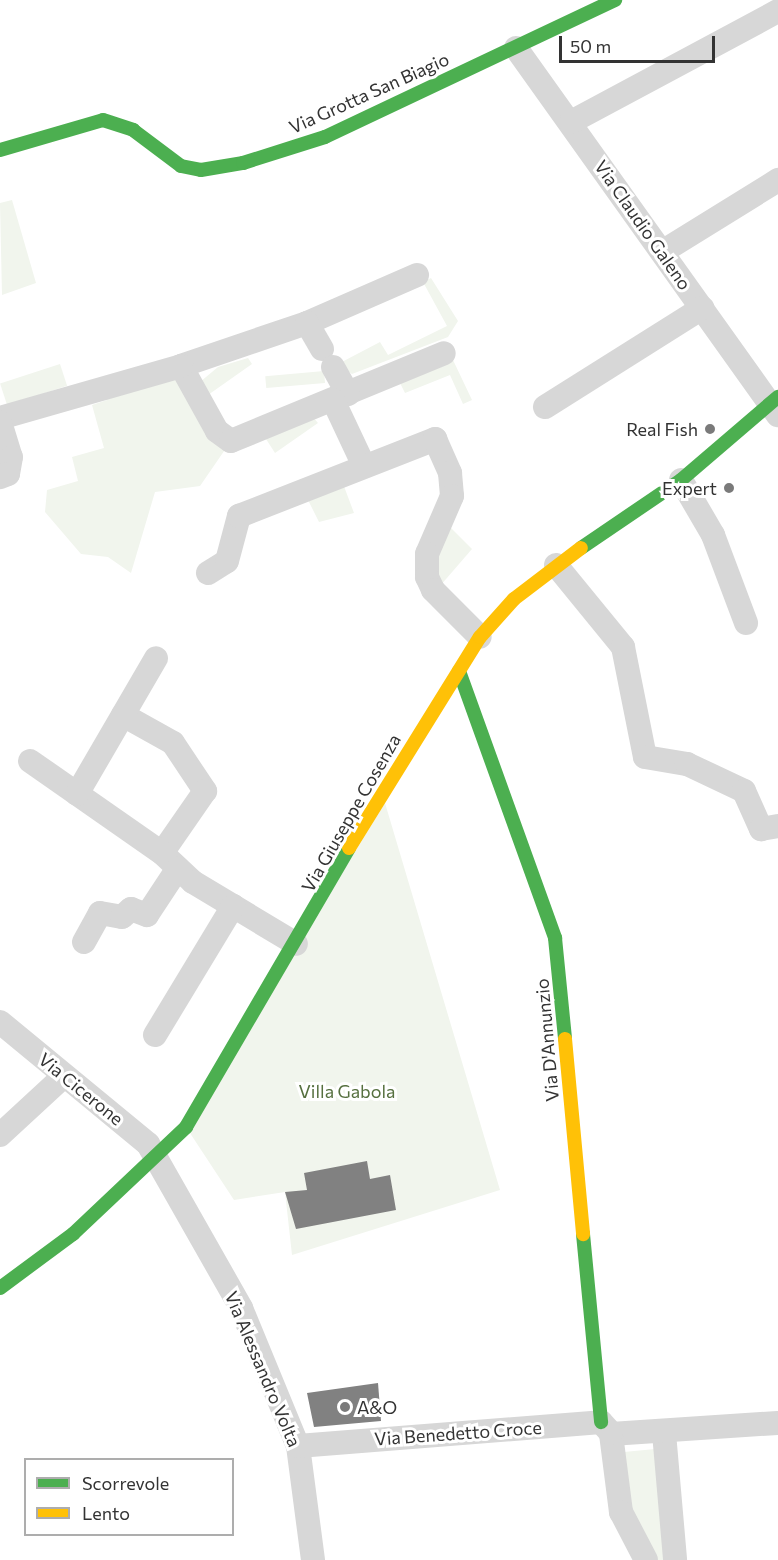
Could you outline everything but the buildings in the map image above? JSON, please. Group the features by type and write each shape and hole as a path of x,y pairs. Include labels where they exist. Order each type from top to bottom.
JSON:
{"street":[{"name":"Via Grotta San Biagio","path":"0,150 103,120 133,130 181,166 201,170 243,163 325,137 615,0"},
{"path":"571,122 778,11"},
{"name":"Via Claudio Galeno","path":"516,48 775,406"},
{"path":"662,252 778,180"},
{"path":"0,477 8,474 11,457 0,420 181,366 307,322 417,275"},
{"path":"544,407 702,308"},
{"path":"307,322 328,358 364,466"},
{"path":"181,366 217,431 231,441 444,353"},
{"name":"Via Giuseppe Cosenza","path":"0,1288 73,1234 157,1159 186,1127 296,944 389,779 480,637 514,599 556,565 681,480 775,406"},
{"path":"208,573 227,561 239,516 435,439 450,472 452,496 427,554 427,577 434,590 480,637"},
{"path":"681,480 713,535 746,623"},
{"path":"556,565 623,647 645,757 687,764 744,791 761,829 778,826"},
{"path":"77,794 156,658"},
{"name":"Via D'Annunzio","path":"459,671 555,938 606,1428"},
{"path":"84,942 100,913 122,917 131,909 147,915 170,860 206,791 173,743 123,715"},
{"path":"30,761 233,906 296,944"},
{"path":"155,1035 233,906"},
{"name":"Via Cicerone","path":"0,1022 148,1144 157,1159"},
{"path":"0,1135 64,1076"},
{"name":"Via Alessandro Volta","path":"157,1159 241,1308 298,1446 313,1560"},
{"name":"Via Benedetto Croce","path":"298,1446 606,1428 664,1433 778,1423"},
{"path":"606,1428 621,1512 646,1560"},
{"path":"664,1433 675,1560"}],"green space":[{"path":"12,200 36,283 2,295 0,203"},
{"path":"431,278 458,321 448,337 352,374 338,364 380,342 388,355 447,326 423,282"},
{"path":"248,358 252,364 208,395 200,382 218,367"},
{"path":"453,360 472,400 463,404 450,375 405,393 400,383"},
{"path":"60,364 67,386 7,405 0,383"},
{"path":"181,366 231,441 200,486 155,492 131,573 108,557 81,554 45,512 47,490 78,481 72,457 104,448 92,405 107,400 104,393"},
{"path":"324,371 325,383 266,388 265,376"},
{"path":"312,416 318,423 275,453 266,439"},
{"path":"342,481 354,513 319,522 306,496"},
{"path":"449,526 472,549 440,586 433,560"},
{"name":"Villa Gabola","path":"385,803 500,1190 292,1255 285,1192 234,1200 186,1127"},
{"path":"655,1449 667,1560 657,1560 629,1512 624,1452"}],"traffic: fast":[{"path":"0,150 103,120 133,130 181,166 201,170 243,163 325,137 615,0"},
{"path":"581,548 681,480 778,397"},
{"path":"459,671 555,938 565,1039"},
{"path":"0,1288 73,1234 186,1127 349,848"},
{"path":"583,1234 601,1422"}],"traffic: slow":[{"path":"349,848 480,637 514,599 581,548"},
{"path":"565,1039 583,1234"}],"place":[{"name":"Real Fish","path":"710,429"},
{"name":"Expert","path":"729,488"},
{"name":"A&O","path":"345,1407"}]}
